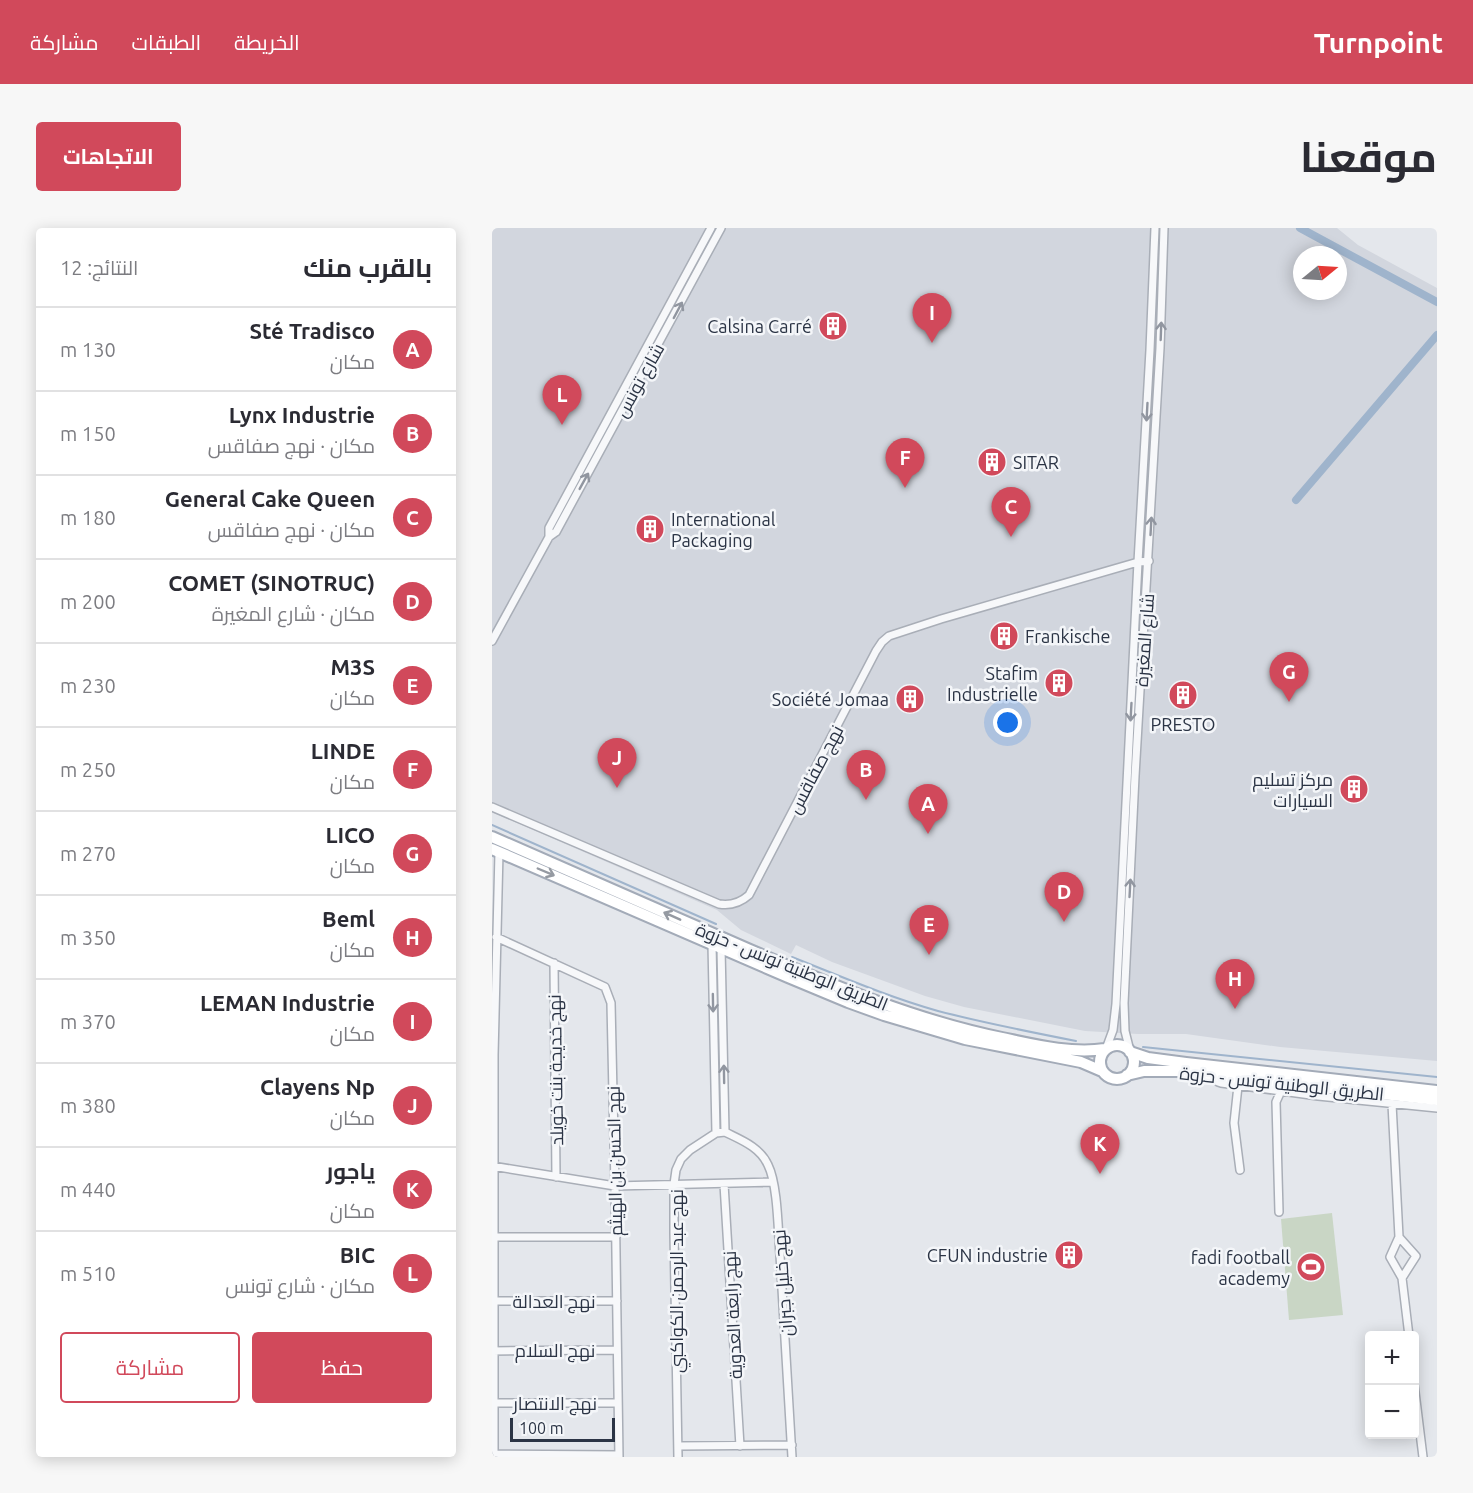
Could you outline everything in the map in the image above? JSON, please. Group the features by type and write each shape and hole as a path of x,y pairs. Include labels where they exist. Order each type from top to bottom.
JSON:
{"main road":[{"name":"الطريق الوطنية تونس - حزوة","path":"492,837 816,978 917,1015 956,1028 1034,1045 1079,1051 1106,1049"},
{"name":"الطريق الوطنية تونس - حزوة","path":"495,850 848,1002 965,1039 1081,1062 1102,1071"},
{"path":"1118,1045 1130,1051 1133,1064 1127,1075 1114,1079 1102,1071 1100,1059 1106,1049 1118,1045"},
{"name":"الطريق الوطنية تونس - حزوة","path":"1130,1051 1148,1058 1186,1063 1437,1091"},
{"name":"الطريق الوطنية تونس - حزوة","path":"1127,1075 1163,1070 1437,1100"}],"street":[{"name":"شارع تونس","path":"549,537 549,528 711,228"},
{"name":"شارع تونس","path":"549,537 556,532 722,228"},
{"name":"شارع المغيرة","path":"1106,1049 1113,1030 1116,1004 1155,228"},
{"name":"شارع المغيرة","path":"1130,1051 1125,1031 1124,994 1149,561 1164,228"},
{"path":"492,641 549,537"},
{"name":"نهج صفاقس","path":"492,807 719,904 734,904 749,895 876,651 889,636 1138,562 1149,561"},
{"path":"495,850 493,1455 619,1456"},
{"name":"نهج الحسن بن الهيثم","path":"496,937 605,987 611,1003 619,1456"},
{"path":"717,946 725,1132"},
{"path":"716,1133 717,946"},
{"name":"نهج خديجة بنت خويلد","path":"554,963 556,1177"},
{"path":"1213,1075 1215,1080 1221,1083 1238,1086 1437,1108"},
{"path":"1238,1086 1234,1123 1240,1170"},
{"path":"1279,1212 1276,1102 1281,1091"},
{"path":"1392,1104 1399,1237 1390,1257 1402,1278 1409,1331"},
{"name":"نهج عبد الرحمن الكواكبي","path":"678,1457 674,1184 676,1170 681,1159 690,1150 716,1133 725,1132"},
{"name":"نهج خليل جبران","path":"725,1132 763,1155 769,1166 773,1182 778,1224 792,1457"},
{"path":"493,1166 615,1186 773,1182"},
{"name":"نهج رابعة العدوية","path":"724,1184 740,1446"},
{"path":"494,1237 616,1237"},
{"path":"1399,1237 1416,1256 1402,1278"},
{"name":"نهج العدالة","path":"493,1301 617,1301"},
{"name":"نهج السلام","path":"493,1351 617,1350"},
{"path":"1414,1385 1423,1457"},
{"name":"نهج الانتصار","path":"493,1403 618,1403"},
{"path":"678,1446 792,1445"}],"shaded area":[{"path":"492,228 1337,228 1358,245 1437,288 1437,1061 1280,1047 1186,1034 1085,1031 964,1007 925,996 832,962 796,945 791,954 741,930 717,910 492,812"}],"green space":[{"name":"fadi football academy","path":"1332,1213 1343,1315 1289,1320 1281,1219"}],"waterway":[{"path":"1300,228 1437,302"},
{"path":"1296,500 1437,335"},
{"path":"492,825 716,924"},
{"path":"792,957 882,993 938,1011 1076,1041"},
{"path":"1143,1047 1437,1077"}],"place":[{"name":"Calsina Carré","path":"833,326"},
{"name":"LEMAN Industrie","path":"932,343"},
{"name":"BIC","path":"562,425"},
{"name":"SITAR","path":"992,462"},
{"name":"LINDE","path":"905,488"},
{"name":"International Packaging","path":"650,529"},
{"name":"General Cake Queen","path":"1011,537"},
{"name":"Frankische","path":"1004,636"},
{"name":"Stafim Industrielle","path":"1059,683"},
{"name":"PRESTO","path":"1183,695"},
{"name":"Société Jomaa","path":"910,699"},
{"name":"LICO","path":"1289,702"},
{"name":"Clayens Np","path":"617,788"},
{"name":"مركز تسليم السيارات","path":"1354,789"},
{"name":"Lynx Industrie","path":"866,800"},
{"name":"Sté Tradisco","path":"928,834"},
{"name":"COMET (SINOTRUC)","path":"1064,922"},
{"name":"M3S","path":"929,955"},
{"name":"Beml","path":"1235,1009"},
{"name":"ياجور","path":"1100,1174"},
{"name":"CFUN industrie","path":"1069,1255"},
{"name":"fadi football academy","path":"1311,1267"}]}
